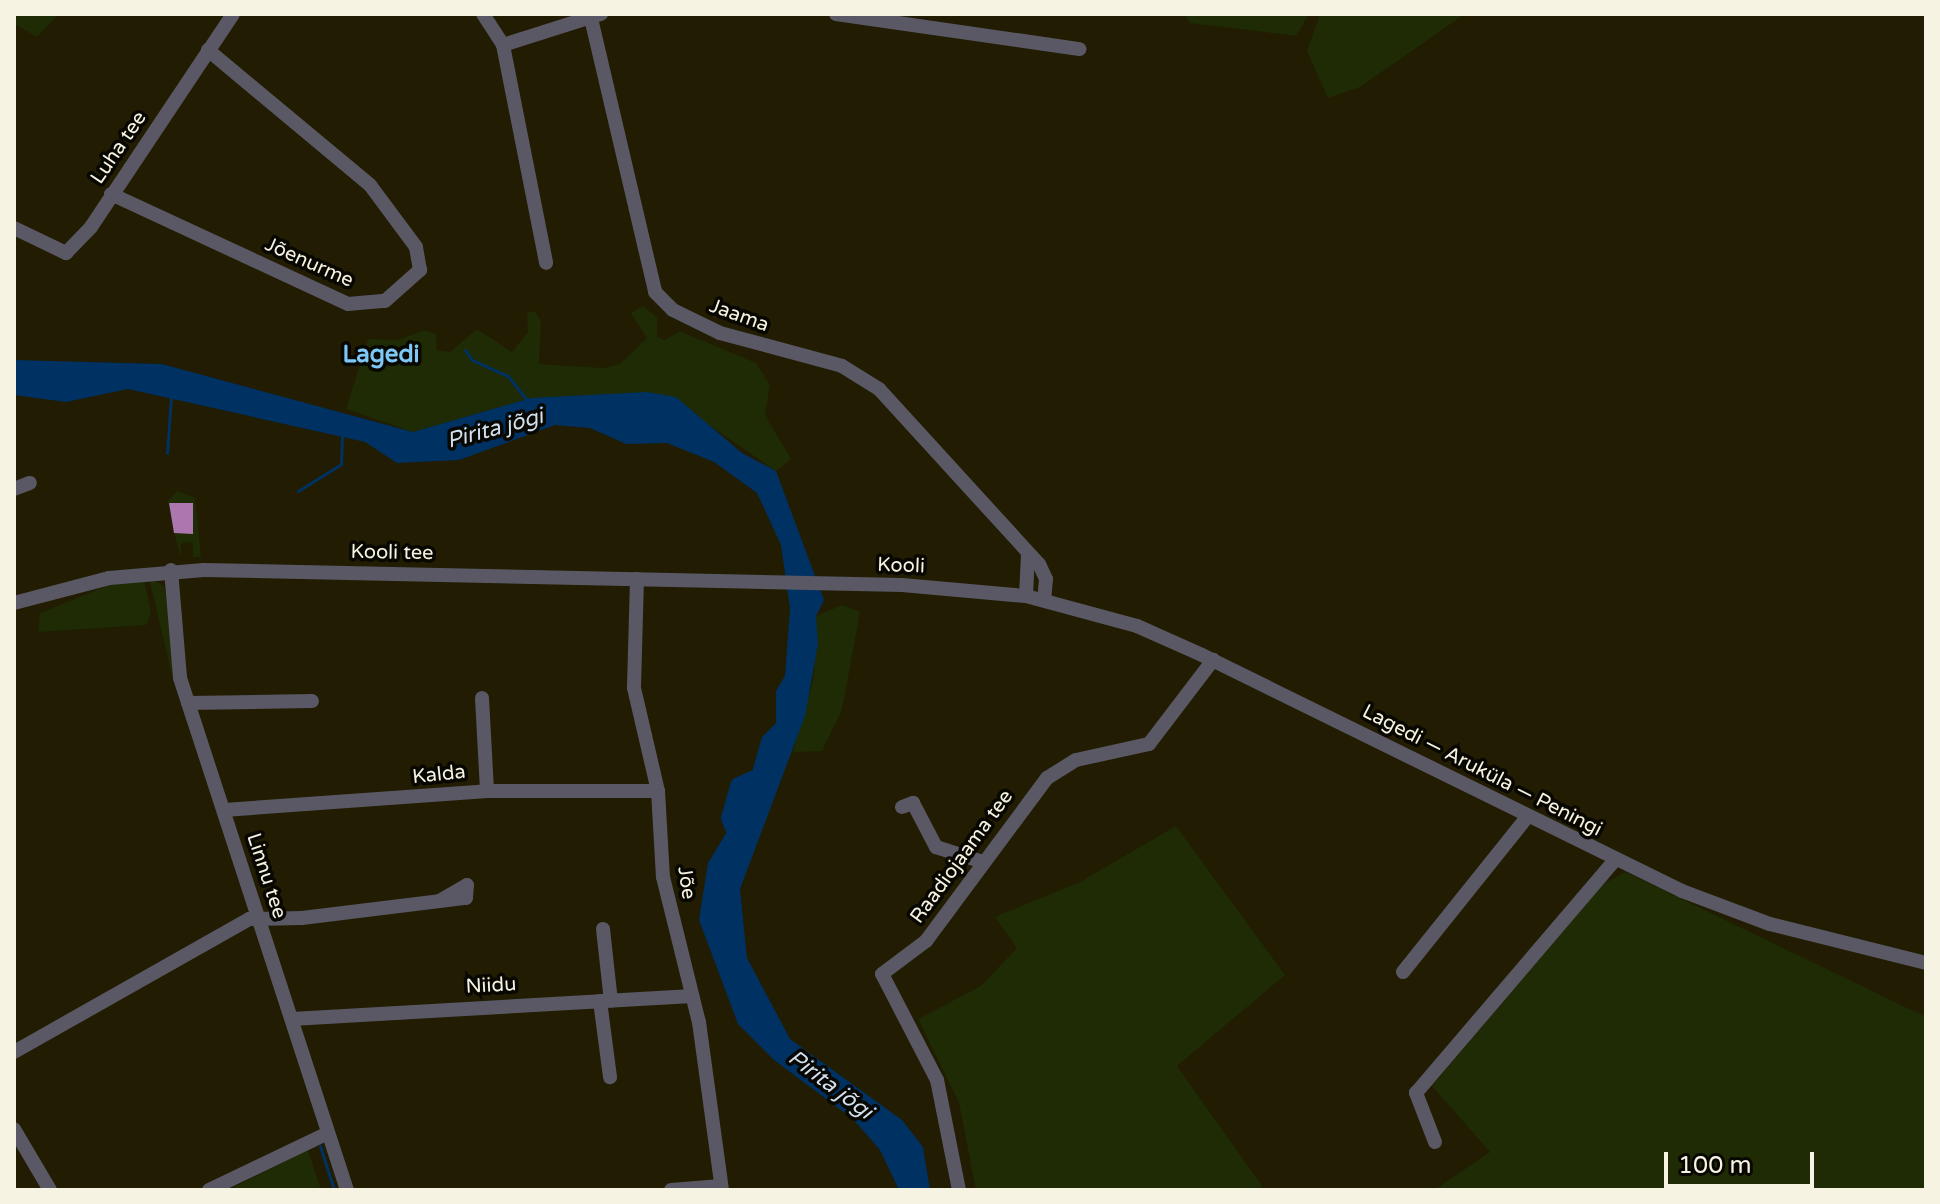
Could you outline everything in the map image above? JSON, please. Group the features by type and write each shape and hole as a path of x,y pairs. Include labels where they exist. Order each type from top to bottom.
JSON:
{"street":[{"name":"Luha tee","path":"14,228 66,253 111,194 233,14"},
{"path":"483,14 503,45 546,263"},
{"path":"836,14 947,21 1079,49"},
{"path":"503,45 594,15"},
{"name":"Jaama","path":"594,15 655,292 673,310 720,333 856,372 879,389 1026,549 1046,579 1044,600"},
{"name":"Jõenurme","path":"111,194 348,304 385,301 420,270 416,247 370,185 208,50"},
{"path":"14,489 30,483"},
{"path":"1026,549 1032,575 1026,596"},
{"name":"Kooli tee","path":"14,603 87,582 171,570 773,583"},
{"name":"Linnu tee","path":"171,570 175,642 188,703 347,1190"},
{"name":"Jõe","path":"637,579 634,688 658,791 663,877 692,996 721,1188"},
{"name":"Kooli","path":"773,583 1026,596"},
{"name":"Lagedi — Aruküla — Peningi","path":"1026,596 1137,626 1213,660 1615,860 1770,924 1926,963"},
{"name":"Raadiojaama tee","path":"959,1190 950,1123 937,1080 882,974 926,941 983,862 1059,767 1149,744 1213,660"},
{"path":"482,698 487,791"},
{"path":"188,703 312,701"},
{"name":"Kalda","path":"224,810 487,791 658,791"},
{"path":"902,807 913,803 936,847 983,862"},
{"path":"1403,972 1528,816"},
{"path":"1435,1142 1416,1093 1615,860"},
{"path":"14,1052 258,917 302,918 439,901"},
{"path":"603,929 610,1077"},
{"name":"Niidu","path":"292,1019 692,996"},
{"path":"14,1129 50,1190"},
{"path":"209,1190 328,1133"},
{"path":"671,1190 721,1188"}],"green space":[{"path":"14,14 59,14 37,37 14,24"},
{"path":"1184,14 1309,14 1296,36 1190,23"},
{"path":"1320,14 1465,14 1360,87 1328,98 1307,51"},
{"path":"643,306 657,317 657,337 665,340 680,331 756,363 770,385 765,415 791,459 776,471 696,416 531,398 413,432 346,409 368,339 397,340 424,330 436,334 437,350 450,352 477,329 512,352 528,332 527,313 535,311 541,322 539,364 604,368 620,364 647,338 631,313"},
{"path":"177,491 195,498 201,557 193,557 193,542 181,543 181,557 174,533 193,533 193,503 166,503"},
{"path":"149,578 164,586 187,725 171,671"},
{"path":"144,580 151,613 146,625 38,632 40,613 109,585"},
{"path":"842,605 860,612 842,710 822,751 793,752 814,677 816,616"},
{"path":"1176,826 1285,975 1177,1066 1265,1190 976,1190 959,1103 918,1019 981,986 1017,948 995,917 1080,882"},
{"path":"1626,872 1926,1017 1926,1190 1434,1190 1490,1152 1432,1086 1603,884"},
{"path":"308,1150 321,1190 228,1190"}],"water":[{"path":"14,360 162,364 413,432 531,398 647,392 676,397 742,453 776,471 824,600 816,616 818,644 805,716 740,889 747,958 790,1039 902,1120 923,1147 930,1190 899,1190 880,1150 853,1119 774,1060 738,1024 699,920 708,863 742,807 762,737 776,723 776,691 785,676 790,608 781,545 757,493 714,462 667,443 626,444 590,428 555,425 459,460 397,463 365,442 128,389 66,402 14,395"}],"building":[{"path":"169,503 193,503 193,534 174,533"}],"waterway":[{"path":"465,350 472,360 508,376 528,402"},
{"path":"167,453 171,397"},
{"path":"298,491 341,464 342,435"},
{"name":"Pirita jõgi","path":"741,844 730,818 739,786 770,772"},
{"path":"320,1146 334,1190"}],"district":[{"name":"Lagedi","path":"381,355"}]}
